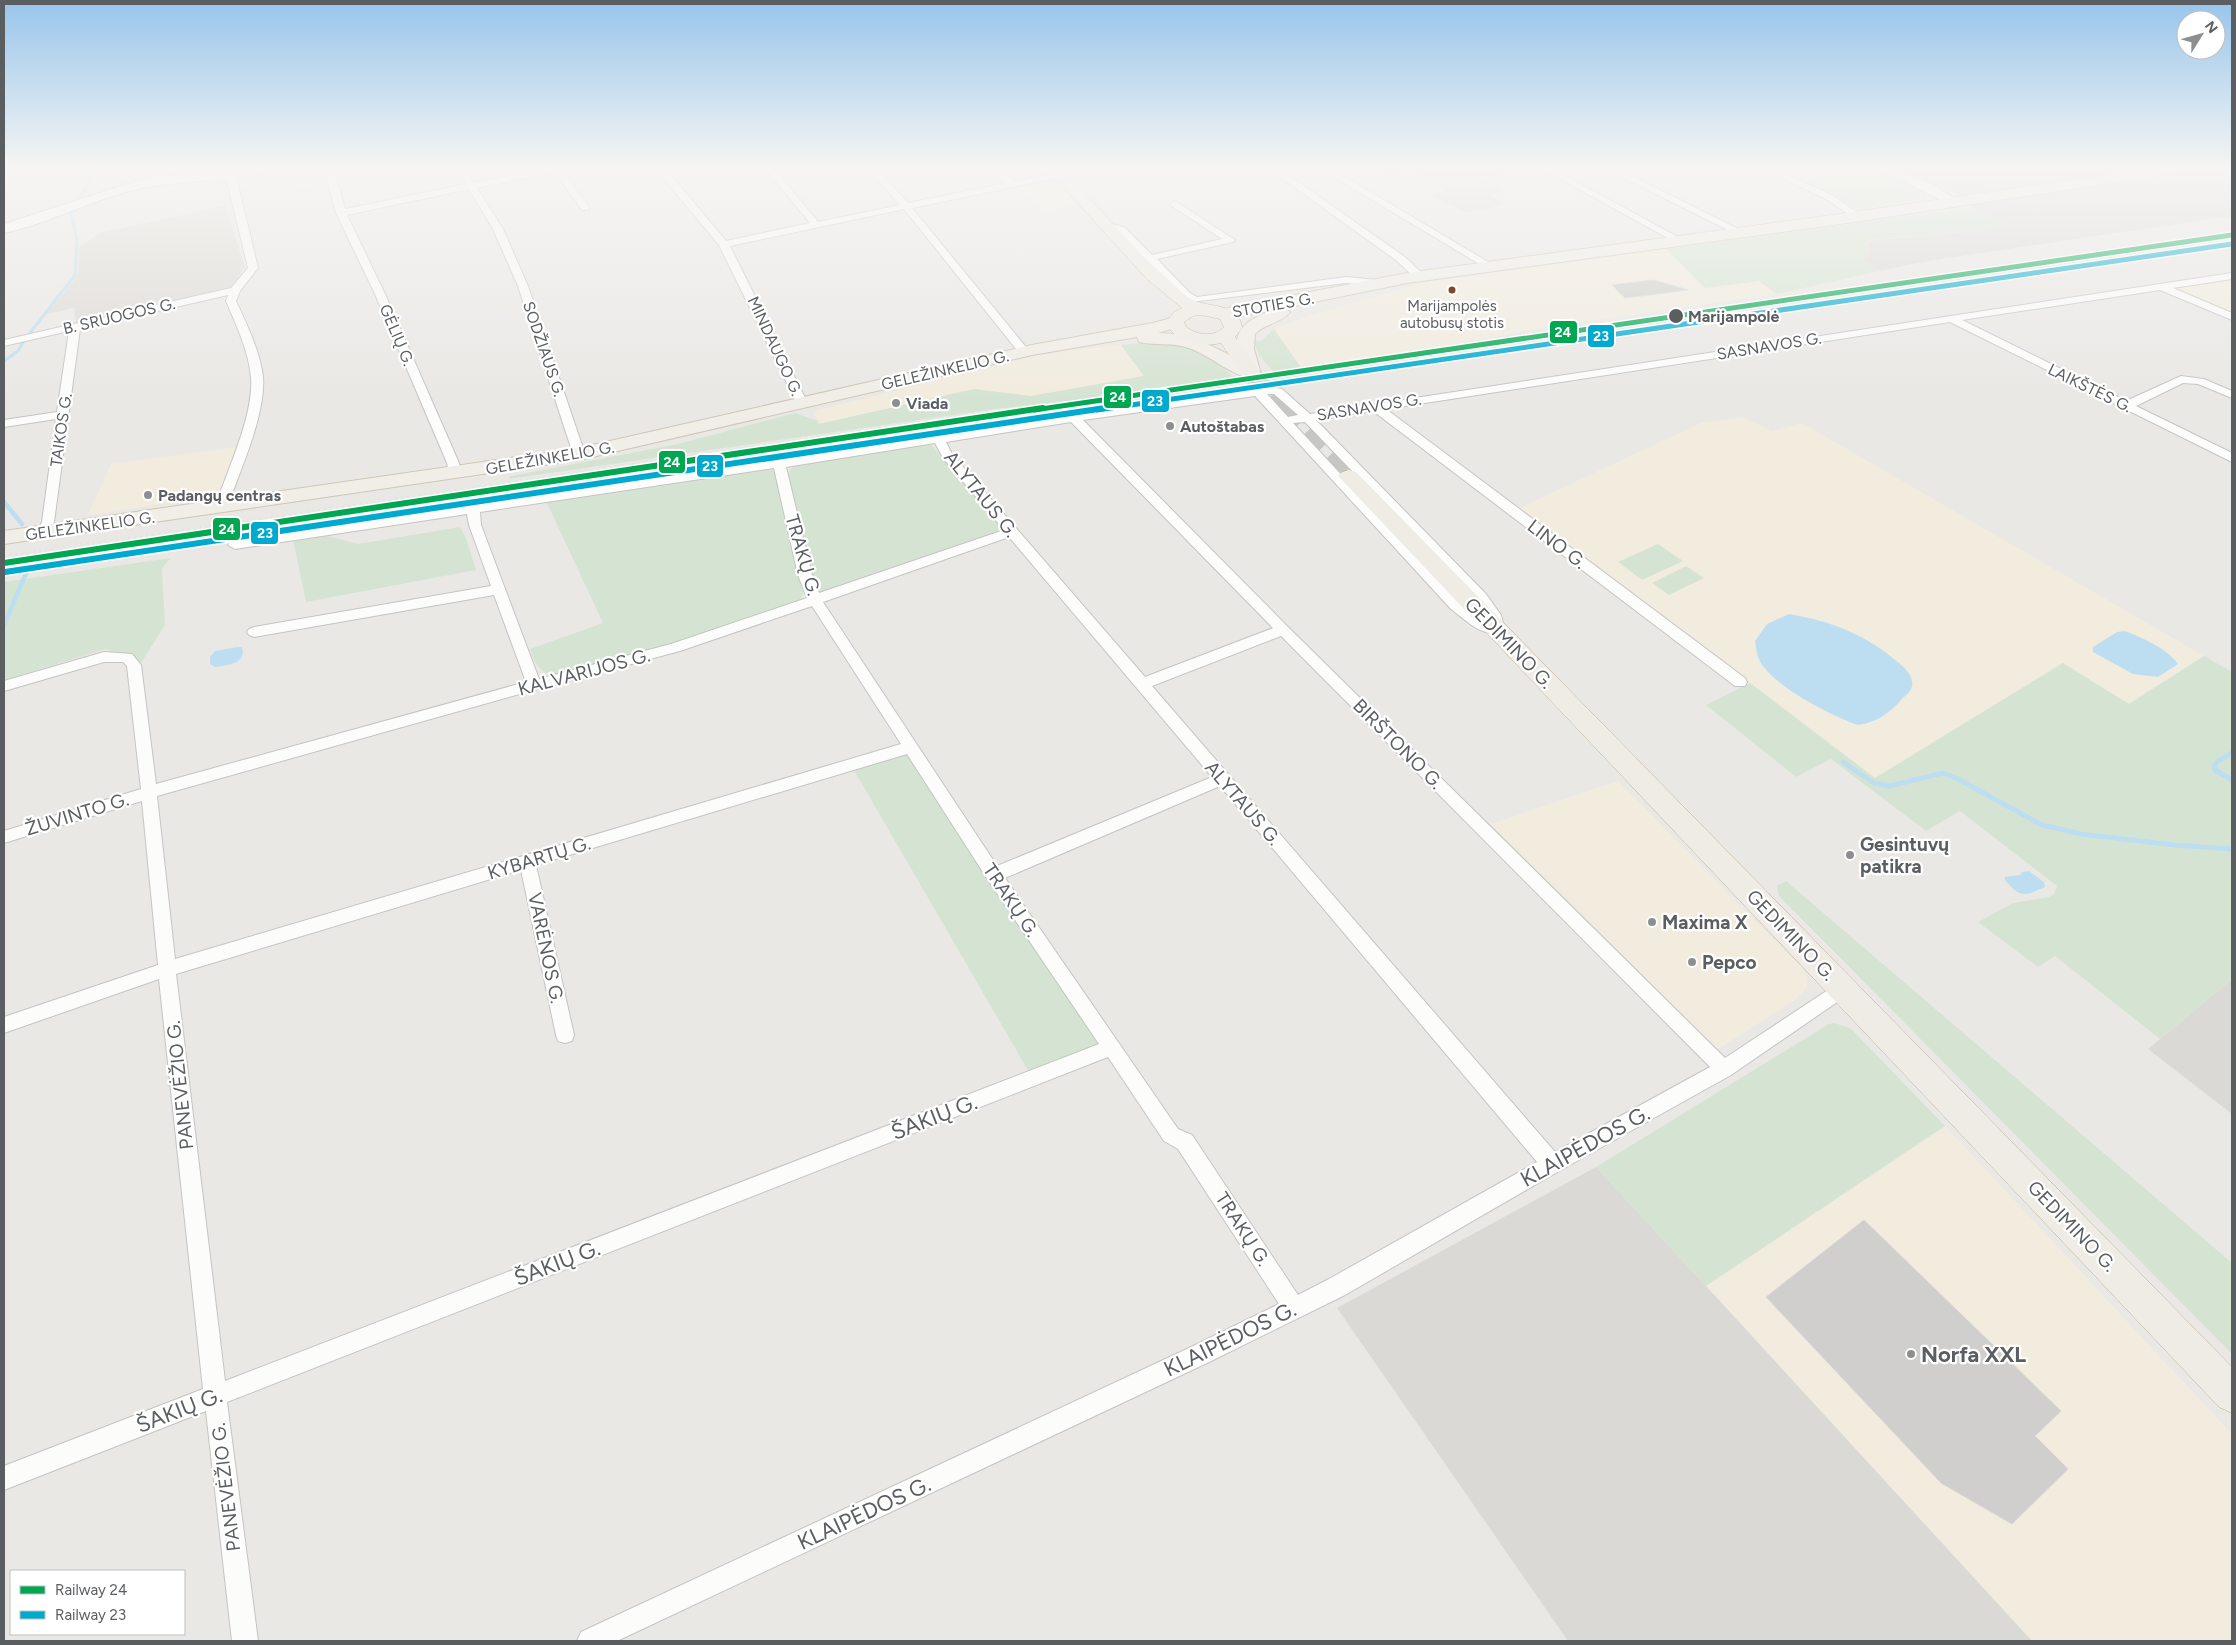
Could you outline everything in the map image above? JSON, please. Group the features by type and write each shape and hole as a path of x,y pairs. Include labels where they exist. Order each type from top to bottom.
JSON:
{"highway":[{"path":"1128,245 1184,303 1201,310 1223,328 1252,377"},
{"path":"1151,267 1173,306 1179,324 1199,339 1223,328"},
{"path":"1179,324 1184,313 1201,310"},
{"name":"GEDIMINO G.","path":"1349,476 2232,1394"}],"main road":[{"name":"STOTIES G.","path":"1223,328 1323,296 1378,283 1651,245"},
{"name":"STOTIES G.","path":"1223,328 1323,296"},
{"path":"1252,377 1243,341 1247,331 1256,323 1298,304"},
{"name":"GELEŽINKELIO G.","path":"1089,340 1134,338 1179,324"},
{"name":"GELEŽINKELIO G.","path":"4,538 454,474 579,454 1024,352 1179,324"},
{"path":"1134,338 1180,340 1211,352 1252,377"}],"street":[{"path":"221,507 249,422 257,379 244,332 231,301 235,290 253,268 247,245"},
{"name":"GĖLIŲ G.","path":"356,245 453,463 454,474"},
{"name":"SODŽIAUS G.","path":"505,245 523,286 579,454"},
{"name":"MINDAUGO G.","path":"724,245 802,404"},
{"path":"937,245 1024,352"},
{"path":"1151,267 1216,245"},
{"path":"1381,245 1401,259 1419,276"},
{"path":"1454,245 1490,266"},
{"path":"1151,267 1186,296 1196,300 1346,280 1378,283"},
{"name":"SASNAVOS G.","path":"1284,421 1306,416 2232,276"},
{"path":"2162,287 2232,316"},
{"name":"B. SRUOGOS G.","path":"4,343 235,290"},
{"name":"LAIKŠTĖS G.","path":"1949,318 2232,458"},
{"name":"TAIKOS G.","path":"44,532 75,326"},
{"path":"1252,377 1284,421 1456,606 1478,622 1499,633"},
{"path":"235,545 1074,418 1252,377 1278,391 1306,416 1481,597 1494,614 1499,633"},
{"path":"2126,406 2181,379 2200,380 2232,395"},
{"name":"LINO G.","path":"1374,406 1740,682"},
{"path":"4,423 63,415"},
{"name":"BIRŠTONO G.","path":"1074,418 1283,630 1724,1069"},
{"name":"ALYTAUS G.","path":"939,439 947,455 1012,532 1552,1164"},
{"name":"TRAKŲ G.","path":"779,464 805,575 815,600 994,875 1110,1048 1170,1135 1185,1142 1294,1308"},
{"path":"473,509 475,525 534,685"},
{"name":"KALVARIJOS G.","path":"150,792 534,685 675,648 1012,532"},
{"path":"254,632 500,589"},
{"path":"1142,684 1283,630"},
{"name":"PANEVĖŽIO G.","path":"4,686 104,658 127,658 134,666 150,792 167,969 215,1396 245,1641"},
{"name":"KYBARTŲ G.","path":"4,1025 167,969 911,747"},
{"path":"994,875 1222,778"},
{"name":"ŽUVINTO G.","path":"4,837 150,792"},
{"name":"VARĖNOS G.","path":"527,861 565,1035"},
{"name":"KLAIPĖDOS G.","path":"590,1641 1197,1356 1337,1286 1724,1069 1843,988"},
{"name":"ŠAKIŲ G.","path":"4,1478 1110,1048"}],"shaded area":[{"path":"82,245 238,245 245,267 231,287 76,324 74,308 47,314 78,275 79,247"},
{"path":"1868,245 2037,245 1934,260 1879,271 1863,259 1869,254"},
{"path":"1666,249 1705,288 1759,281 1777,294 1536,329 1387,356 1302,369 1274,329 1308,316 1423,283"},
{"path":"2232,279 2232,313 2172,288"},
{"path":"1121,345 1144,376 1031,396 974,389 819,424 814,413 818,410 1024,359 1069,350"},
{"path":"1743,417 1772,431 1802,423 2204,656 2128,704 2062,663 1875,778 1624,587 1517,509 1701,423"},
{"path":"237,447 221,495 88,515 111,464"},
{"path":"1618,781 1803,969 1807,977 1807,987 1796,999 1718,1049 1491,824"},
{"path":"2232,979 2232,1114 2148,1049"},
{"path":"1945,1126 2232,1434 2232,1641 2032,1641 1706,1286"},
{"path":"1596,1167 2032,1641 1568,1641 1337,1308"}],"green space":[{"path":"1697,245 1868,245 1869,254 1863,259 1879,271 1777,294 1759,281 1705,288 1666,249"},
{"path":"1274,329 1302,369 1274,372 1261,358 1254,340 1261,341"},
{"path":"1160,341 1200,352 1216,362 1234,378 1099,398 995,409 508,479 511,476 678,444 795,413 818,421 819,424 974,389 1031,396 1144,376 1121,345"},
{"path":"930,443 999,524 1001,529 999,533 819,593 816,589 787,474 794,465"},
{"path":"767,468 775,471 803,591 802,597 795,603 678,644 554,675 544,672 538,666 530,649 603,623 546,501"},
{"path":"460,527 466,538 476,570 306,602 293,540 328,536 358,544"},
{"path":"1658,544 1683,561 1642,580 1618,562"},
{"path":"171,558 162,568 165,625 141,663 131,654 116,655 106,649 4,680 4,582"},
{"path":"1686,566 1704,578 1669,595 1652,583"},
{"path":"2204,656 2232,672 2232,979 2160,1039 2055,956 2038,967 1978,922 2013,903 2049,897 2054,894 2057,886 1960,811 1926,831 1831,759 1796,777 1706,705 1750,683 1875,778 2063,663 2129,704"},
{"path":"911,747 1110,1048 1033,1079 851,765"},
{"path":"1786,881 2232,1263 2232,1354 1779,896 1777,886"},
{"path":"1834,1023 1850,1028 1945,1126 1706,1286 1596,1167 1829,1024"}],"water":[{"path":"1789,614 1834,625 1861,637 1887,653 1907,671 1912,682 1910,690 1882,717 1858,725 1805,700 1778,682 1768,672 1761,663 1755,641 1767,624"},
{"path":"2125,631 2161,648 2178,664 2158,677 2133,674 2093,652 2093,647 2117,632"},
{"path":"242,647 243,653 242,657 235,663 215,667 210,664 210,657 215,651"},
{"path":"2029,871 2044,882 2045,887 2023,894 2015,890 2005,880 2005,877 2020,875 2022,872"}],"building":[{"path":"1654,280 1688,290 1625,298 1612,285"},
{"name":"Norfa XXL","path":"1864,1220 2061,1411 2035,1436 2068,1469 2012,1524 1941,1483 1766,1297"}],"waterway":[{"path":"30,333 75,275 77,245"},
{"path":"4,361 18,351 24,341"},
{"path":"4,502 22,524"},
{"path":"4,625 27,571"},
{"path":"2232,753 2218,761 2214,766 2215,770 2232,780"},
{"path":"1843,762 1874,783 1889,786 1943,773 1956,778 2042,825 2081,834 2174,845 2232,849"}],"tunnel":[{"path":"1253,376 1285,410"},
{"path":"1284,408 1349,476"}],"railway":[{"path":"1024,410 1176,394 1478,357 2227,245"},
{"path":"4,556 978,414 1038,408"}],"rail line":[{"name":"24","path":"4,563 641,467 2165,245"},
{"name":"23","path":"5,572 642,476 2227,245"}],"place":[{"name":"Marijampolės autobusų stotis","path":"1452,290"},
{"name":"Marijampolė","path":"1676,316"},
{"name":"Viada","path":"896,403"},
{"name":"Autoštabas","path":"1170,426"},
{"name":"Padangų centras","path":"148,495"},
{"name":"Gesintuvų patikra","path":"1850,855"},
{"name":"Maxima X","path":"1652,922"},
{"name":"Pepco","path":"1692,962"},
{"name":"Norfa XXL","path":"1911,1354"}]}
